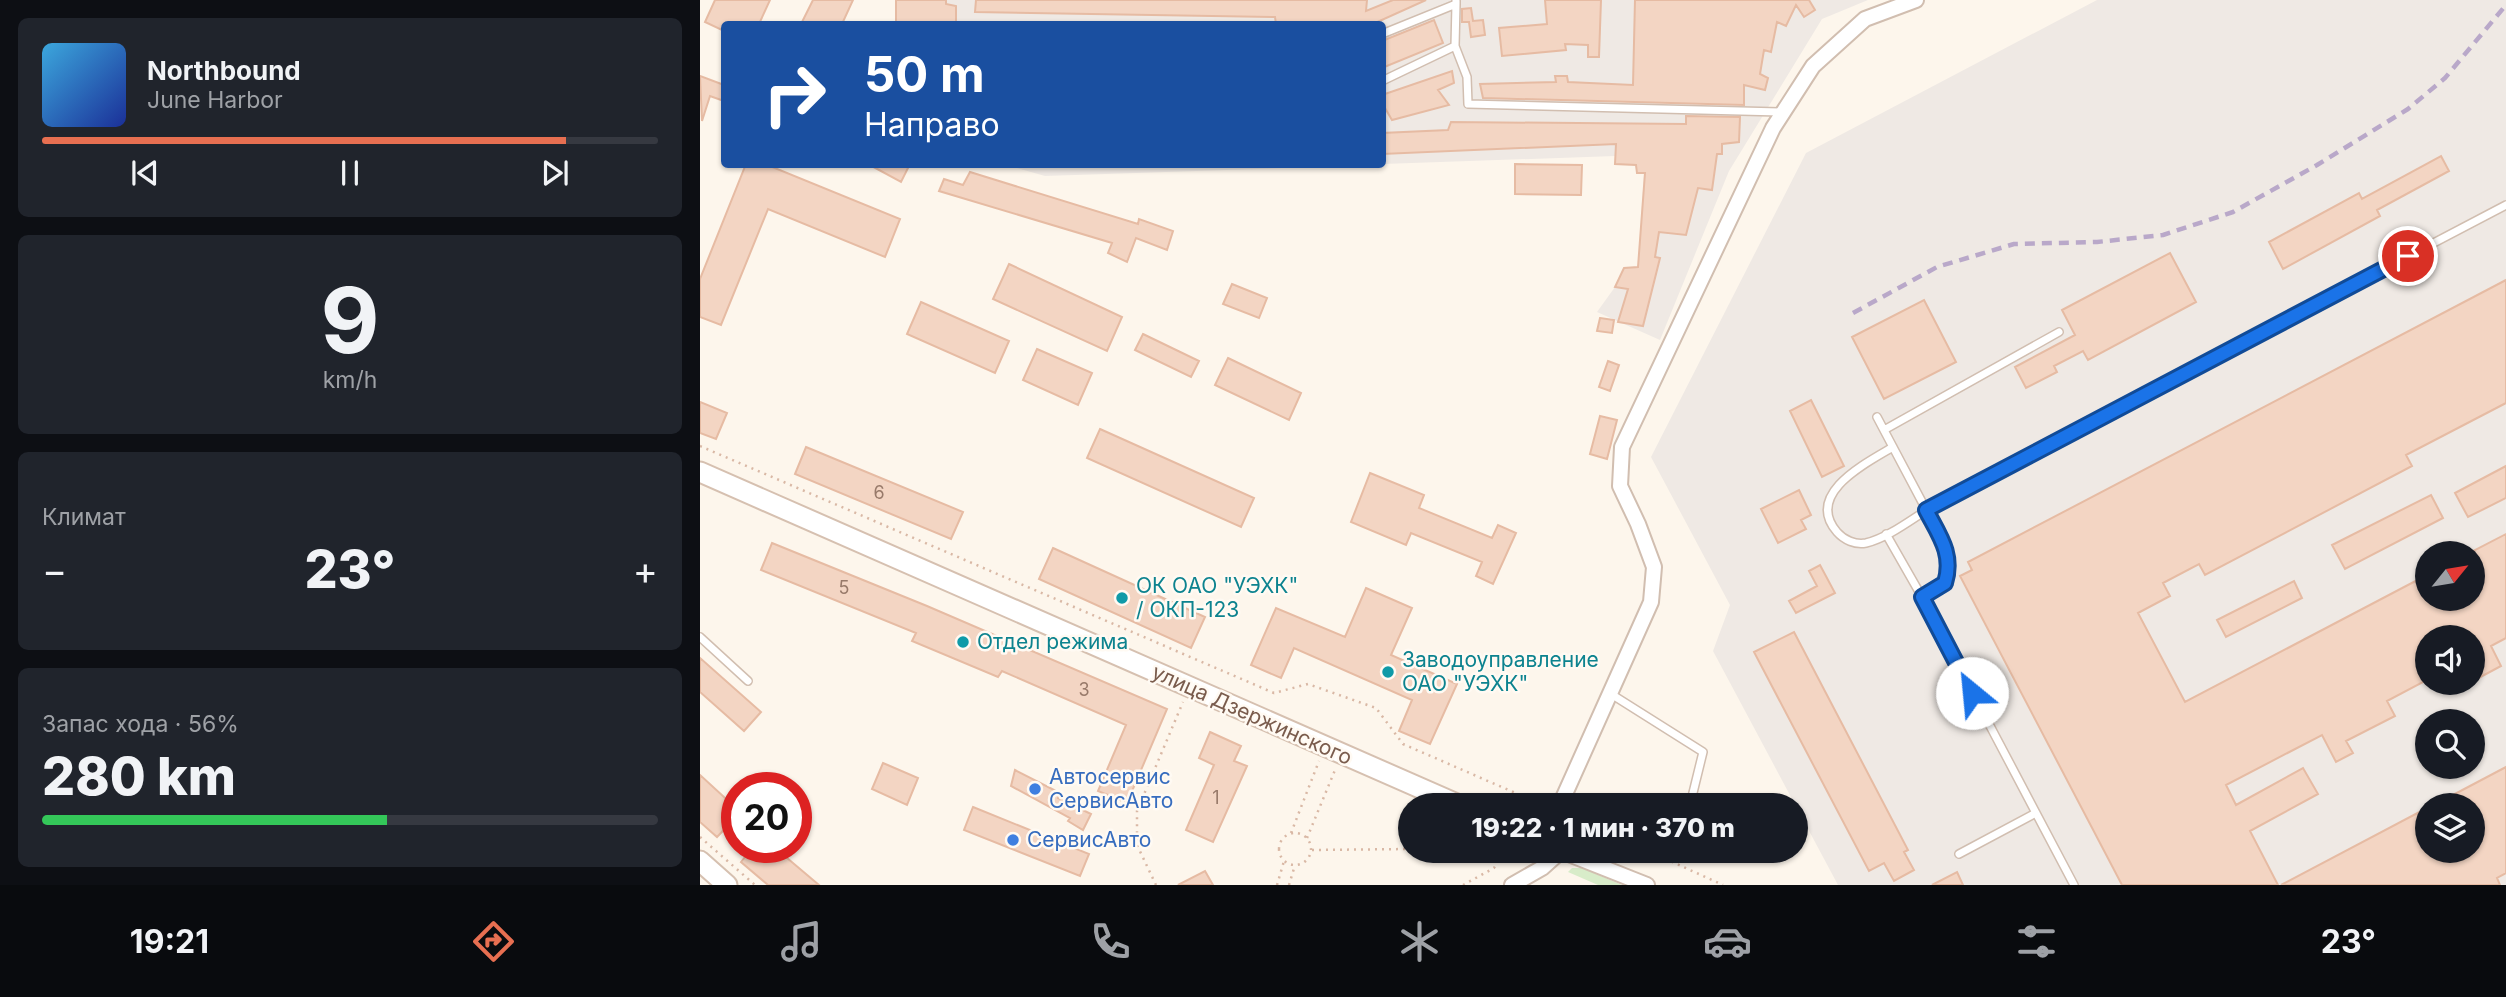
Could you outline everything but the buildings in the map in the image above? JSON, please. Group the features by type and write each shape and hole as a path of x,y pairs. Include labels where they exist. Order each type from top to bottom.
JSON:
{"street":[{"path":"1566,793 1651,602 1654,567 1620,486 1622,447 1773,128 1814,66 1865,19 1916,0"},
{"name":"улица Дзержинского","path":"700,472 1432,793"},
{"path":"700,861 727,885"},
{"path":"1512,885 1548,863"},
{"path":"1591,863 1647,885"}],"lane":[{"path":"1386,32 1456,2 1455,46 1467,77 1468,104 1783,113"},
{"path":"1386,79 1455,46"},
{"path":"1893,447 1855,469 1845,478 1828,503 1827,513 1831,526 1842,538 1865,544 1886,534 1926,510 2506,205"},
{"path":"1884,430 2059,332"},
{"path":"1877,417 1948,551 1950,569 1945,583 1922,597"},
{"path":"1886,534 2074,885"},
{"path":"700,637 748,681"},
{"path":"1611,694 1703,751 1693,793"},
{"path":"1959,854 2036,813"}],"path":[{"path":"700,446 1274,694 1308,684 1376,708 1403,744 1515,793"},
{"path":"1156,885 1137,845 1137,811 1186,695"},
{"path":"1291,833 1300,833 1307,838 1312,850 1303,864 1295,866 1284,861 1279,845 1291,833 1322,753"},
{"path":"1307,838 1339,761"},
{"path":"700,838 755,885"},
{"path":"1312,850 1398,849"},
{"path":"1277,885 1284,861"},
{"path":"1463,885 1494,869 1497,863"},
{"path":"1675,863 1723,885"},
{"path":"1289,885 1295,866"},
{"path":"1494,869 1499,877"}],"shaded area":[{"path":"896,0 1868,0 1822,19 1729,171 1660,340 1597,312 1615,287 1624,268 1638,267 1644,174 1637,173 1635,165 1615,164 1615,156 1386,164 1386,21 896,21"},
{"path":"2097,0 2506,0 2506,885 1838,885 1808,829 1808,793 1789,793 1713,651 1730,605 1651,457 1806,153"},
{"path":"1017,168 1284,168 1045,176"}],"green space":[{"path":"1572,868 1582,868 1622,885 1598,885 1568,872"}],"railway":[{"path":"1853,313 1937,267 2014,244 2097,242 2163,235 2233,212 2317,165 2408,109 2445,78 2506,5"}],"place":[{"name":"ОК ОАО \"УЭХК\" / ОКП-123","path":"1122,598"},
{"name":"Отдел режима","path":"963,642"},
{"name":"Заводоуправление ОАО \"УЭХК\"","path":"1388,672"},
{"name":"Автосервис СервисАвто","path":"1035,789"},
{"name":"СервисАвто","path":"1013,840"}],"route":[{"path":"1972,693 1922,597 1945,583 1950,569 1948,551 1926,510 2408,256"}]}
